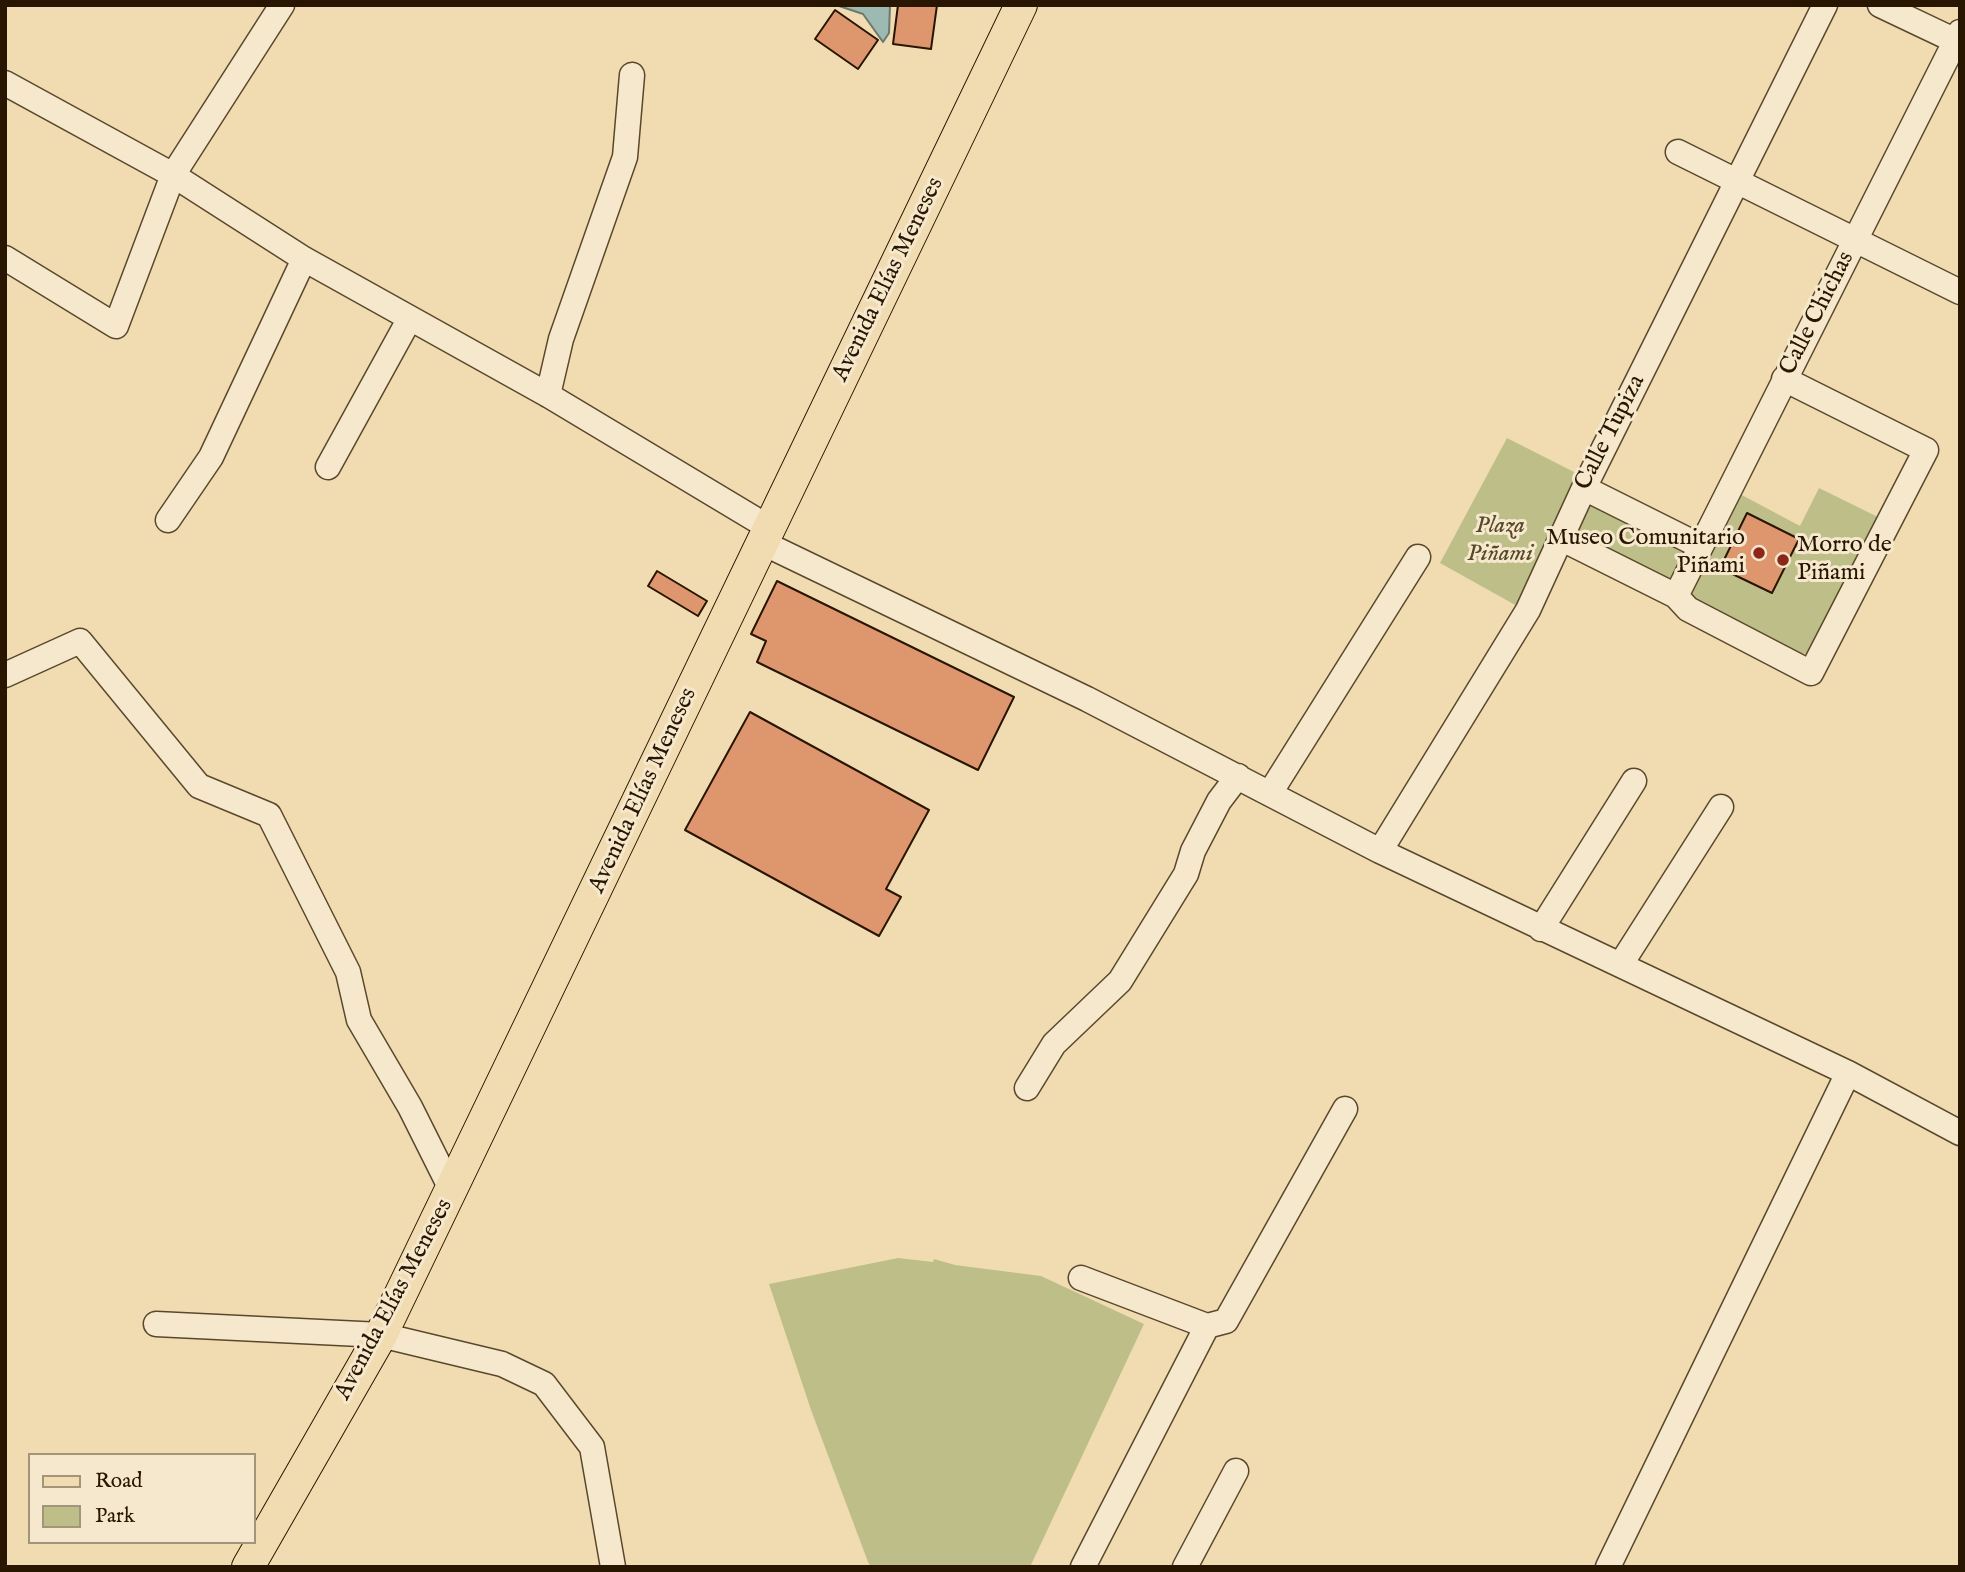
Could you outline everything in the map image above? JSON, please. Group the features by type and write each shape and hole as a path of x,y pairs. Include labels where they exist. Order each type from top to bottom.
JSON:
{"main road":[{"name":"Avenida Elías Meneses","path":"248,1567 381,1335 1021,5"}],"street":[{"path":"5,258 116,326 173,175 282,5"},
{"name":"Calle Tupiza","path":"1380,850 1528,610 1559,538 1825,5"},
{"path":"1880,5 1958,39"},
{"name":"Calle Chichas","path":"1676,596 1958,39"},
{"path":"548,395 561,339 625,157 632,75"},
{"path":"5,83 173,175 304,259 548,395 765,534 1380,850 1848,1073 1960,1133"},
{"path":"1678,152 1960,292"},
{"path":"168,520 211,457 304,259"},
{"path":"328,467 410,318"},
{"path":"1559,538 1676,596 1688,609 1811,673 1926,450 1784,379"},
{"path":"1584,488 1700,546"},
{"path":"1270,793 1418,557"},
{"path":"5,675 80,641 199,786 269,816 348,972 359,1020 410,1107 452,1191"},
{"path":"1027,1087 1054,1044 1120,981 1186,874 1193,851 1219,801 1238,776"},
{"path":"1541,929 1634,781"},
{"path":"1620,964 1721,807"},
{"path":"1608,1567 1848,1073"},
{"path":"1081,1278 1207,1326 1226,1321 1345,1109"},
{"path":"156,1324 381,1335 502,1364 544,1384 592,1447 613,1567"},
{"path":"1083,1567 1207,1326"},
{"path":"1185,1567 1236,1471"}],"green space":[{"name":"Plaza Piñami","path":"1507,438 1576,473 1517,606 1440,563"},
{"name":"Morro de Piñami","path":"1819,488 1880,518 1809,653 1803,654 1692,598 1690,593 1740,494 1800,526"},
{"name":"Plaza Piñami","path":"1588,502 1686,551 1670,582 1574,535"},
{"path":"898,1258 933,1262 934,1259 955,1265 1041,1276 1144,1324 1030,1567 871,1567 868,1562 811,1410 769,1284"}],"water":[{"path":"836,5 890,5 889,33 883,42 863,14"}],"building":[{"path":"898,5 937,5 931,49 893,44"},
{"path":"835,10 878,40 858,69 815,39"},
{"name":"Museo Comunitario Piñami","path":"1747,513 1799,539 1772,593 1720,568"},
{"path":"657,571 707,601 698,616 648,586"},
{"path":"777,581 1014,697 978,770 757,662 766,641 751,634"},
{"path":"750,712 929,810 886,889 901,897 879,936 685,830"}],"place":[{"name":"Museo Comunitario Piñami","path":"1759,553"},
{"name":"Morro de Piñami","path":"1783,560"}]}
